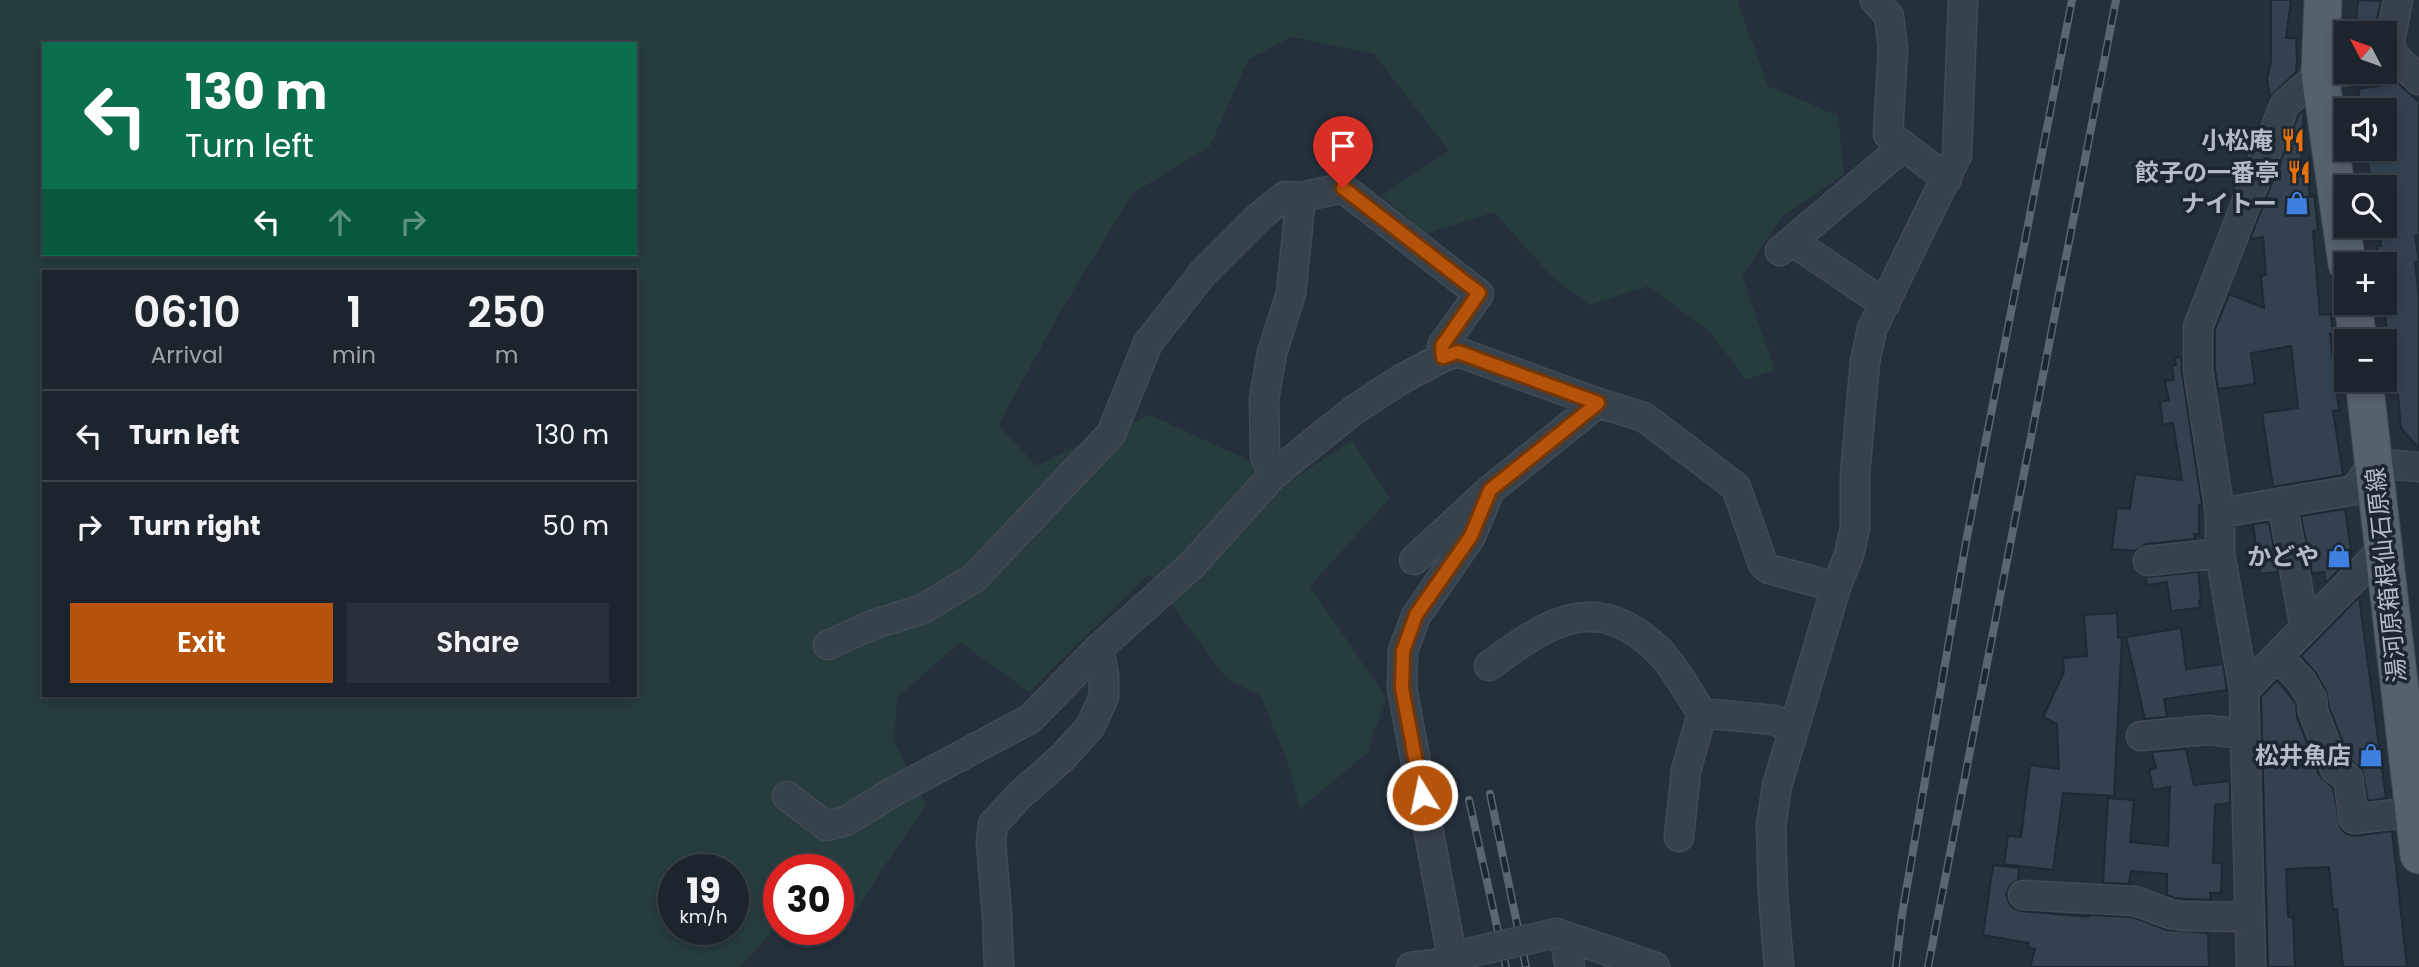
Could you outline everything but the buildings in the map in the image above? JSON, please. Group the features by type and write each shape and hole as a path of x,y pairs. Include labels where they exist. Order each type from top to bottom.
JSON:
{"main road":[{"path":"2322,0 2334,72"},
{"path":"2335,84 2346,252"},
{"name":"湯河原箱根仙石原線","path":"2365,392 2419,855"}],"street":[{"path":"1875,0 1889,16 1893,48 1888,134 1947,178"},
{"path":"1779,967 1771,826 1777,786 1836,587 1849,555 1854,528 1854,474 1865,362 1872,329 1957,155 1963,0"},
{"path":"2394,21 2398,0"},
{"path":"2398,64 2419,80"},
{"path":"2251,967 2244,690 2220,552 2220,513 2198,370 2198,327 2285,104 2334,72"},
{"path":"1885,304 1786,246 1904,146"},
{"path":"828,645 872,625 923,610 974,578 1111,434 1148,343 1203,273 1260,216 1285,196 1301,197 1343,188 1479,293 1442,346 1443,357"},
{"path":"1273,475 1265,455 1264,400 1272,353 1291,293 1301,197"},
{"path":"787,796 826,826 846,821 891,793 1030,719 1099,648 1192,565 1273,475 1354,410 1399,380 1458,352 1598,403 1644,416 1737,487 1763,564 1769,569 1836,587"},
{"path":"1414,560 1490,490 1598,403"},
{"path":"2220,513 2355,490 2373,463 2419,467"},
{"path":"1458,959 1402,688 1403,651 1416,615 1471,536 1490,490"},
{"path":"2282,502 2305,628"},
{"path":"2244,690 2382,550"},
{"path":"2148,561 2220,552"},
{"path":"1489,666 1531,635 1543,630 1582,615 1611,619 1634,630 1660,653 1702,713 1774,720 1794,729"},
{"path":"999,967 998,915 991,842 993,824 1020,795 1062,758 1090,727 1104,697 1104,676 1099,648"},
{"path":"2278,656 2302,682 2312,699 2313,711 2335,769 2348,778 2354,819 2415,804"},
{"path":"1679,837 1686,771 1702,713"},
{"path":"2141,736 2208,730 2244,734"},
{"path":"2023,895 2135,901 2183,916 2248,917"},
{"path":"1560,934 1570,967"},
{"path":"1410,967 1437,964 1560,934 1655,967"}],"green space":[{"path":"0,0 1737,0 1768,86 1838,116 1844,174 1781,218 1742,276 1775,370 1746,380 1709,331 1648,286 1590,305 1552,277 1494,212 1426,234 1381,195 1449,151 1374,54 1291,37 1248,60 1210,146 1132,194 1062,309 998,425 1037,466 1150,415 1244,458 1281,487 1352,440 1390,498 1310,586 1386,698 1367,753 1300,809 1286,758 1260,695 1226,678 1149,574 1029,692 960,642 897,698 894,740 926,806 880,872 854,915 854,854 763,854 763,942 740,967 0,967"}],"railway":[{"path":"1896,967 1902,915 1966,542 2072,0"},
{"path":"1928,967 2116,0"},
{"path":"1490,794 1526,967"},
{"path":"1469,800 1506,967"}],"place":[{"name":"小松庵","path":"2293,140"},
{"name":"餃子の一番亭","path":"2299,172"},
{"name":"ナイトー","path":"2297,203"},
{"name":"かどや","path":"2339,556"},
{"name":"松井魚店","path":"2371,755"}],"route":[{"path":"1343,188 1479,293 1442,346 1443,357 1458,352 1598,403 1490,490 1471,536 1416,615 1403,651 1402,688 1422,795"}]}
